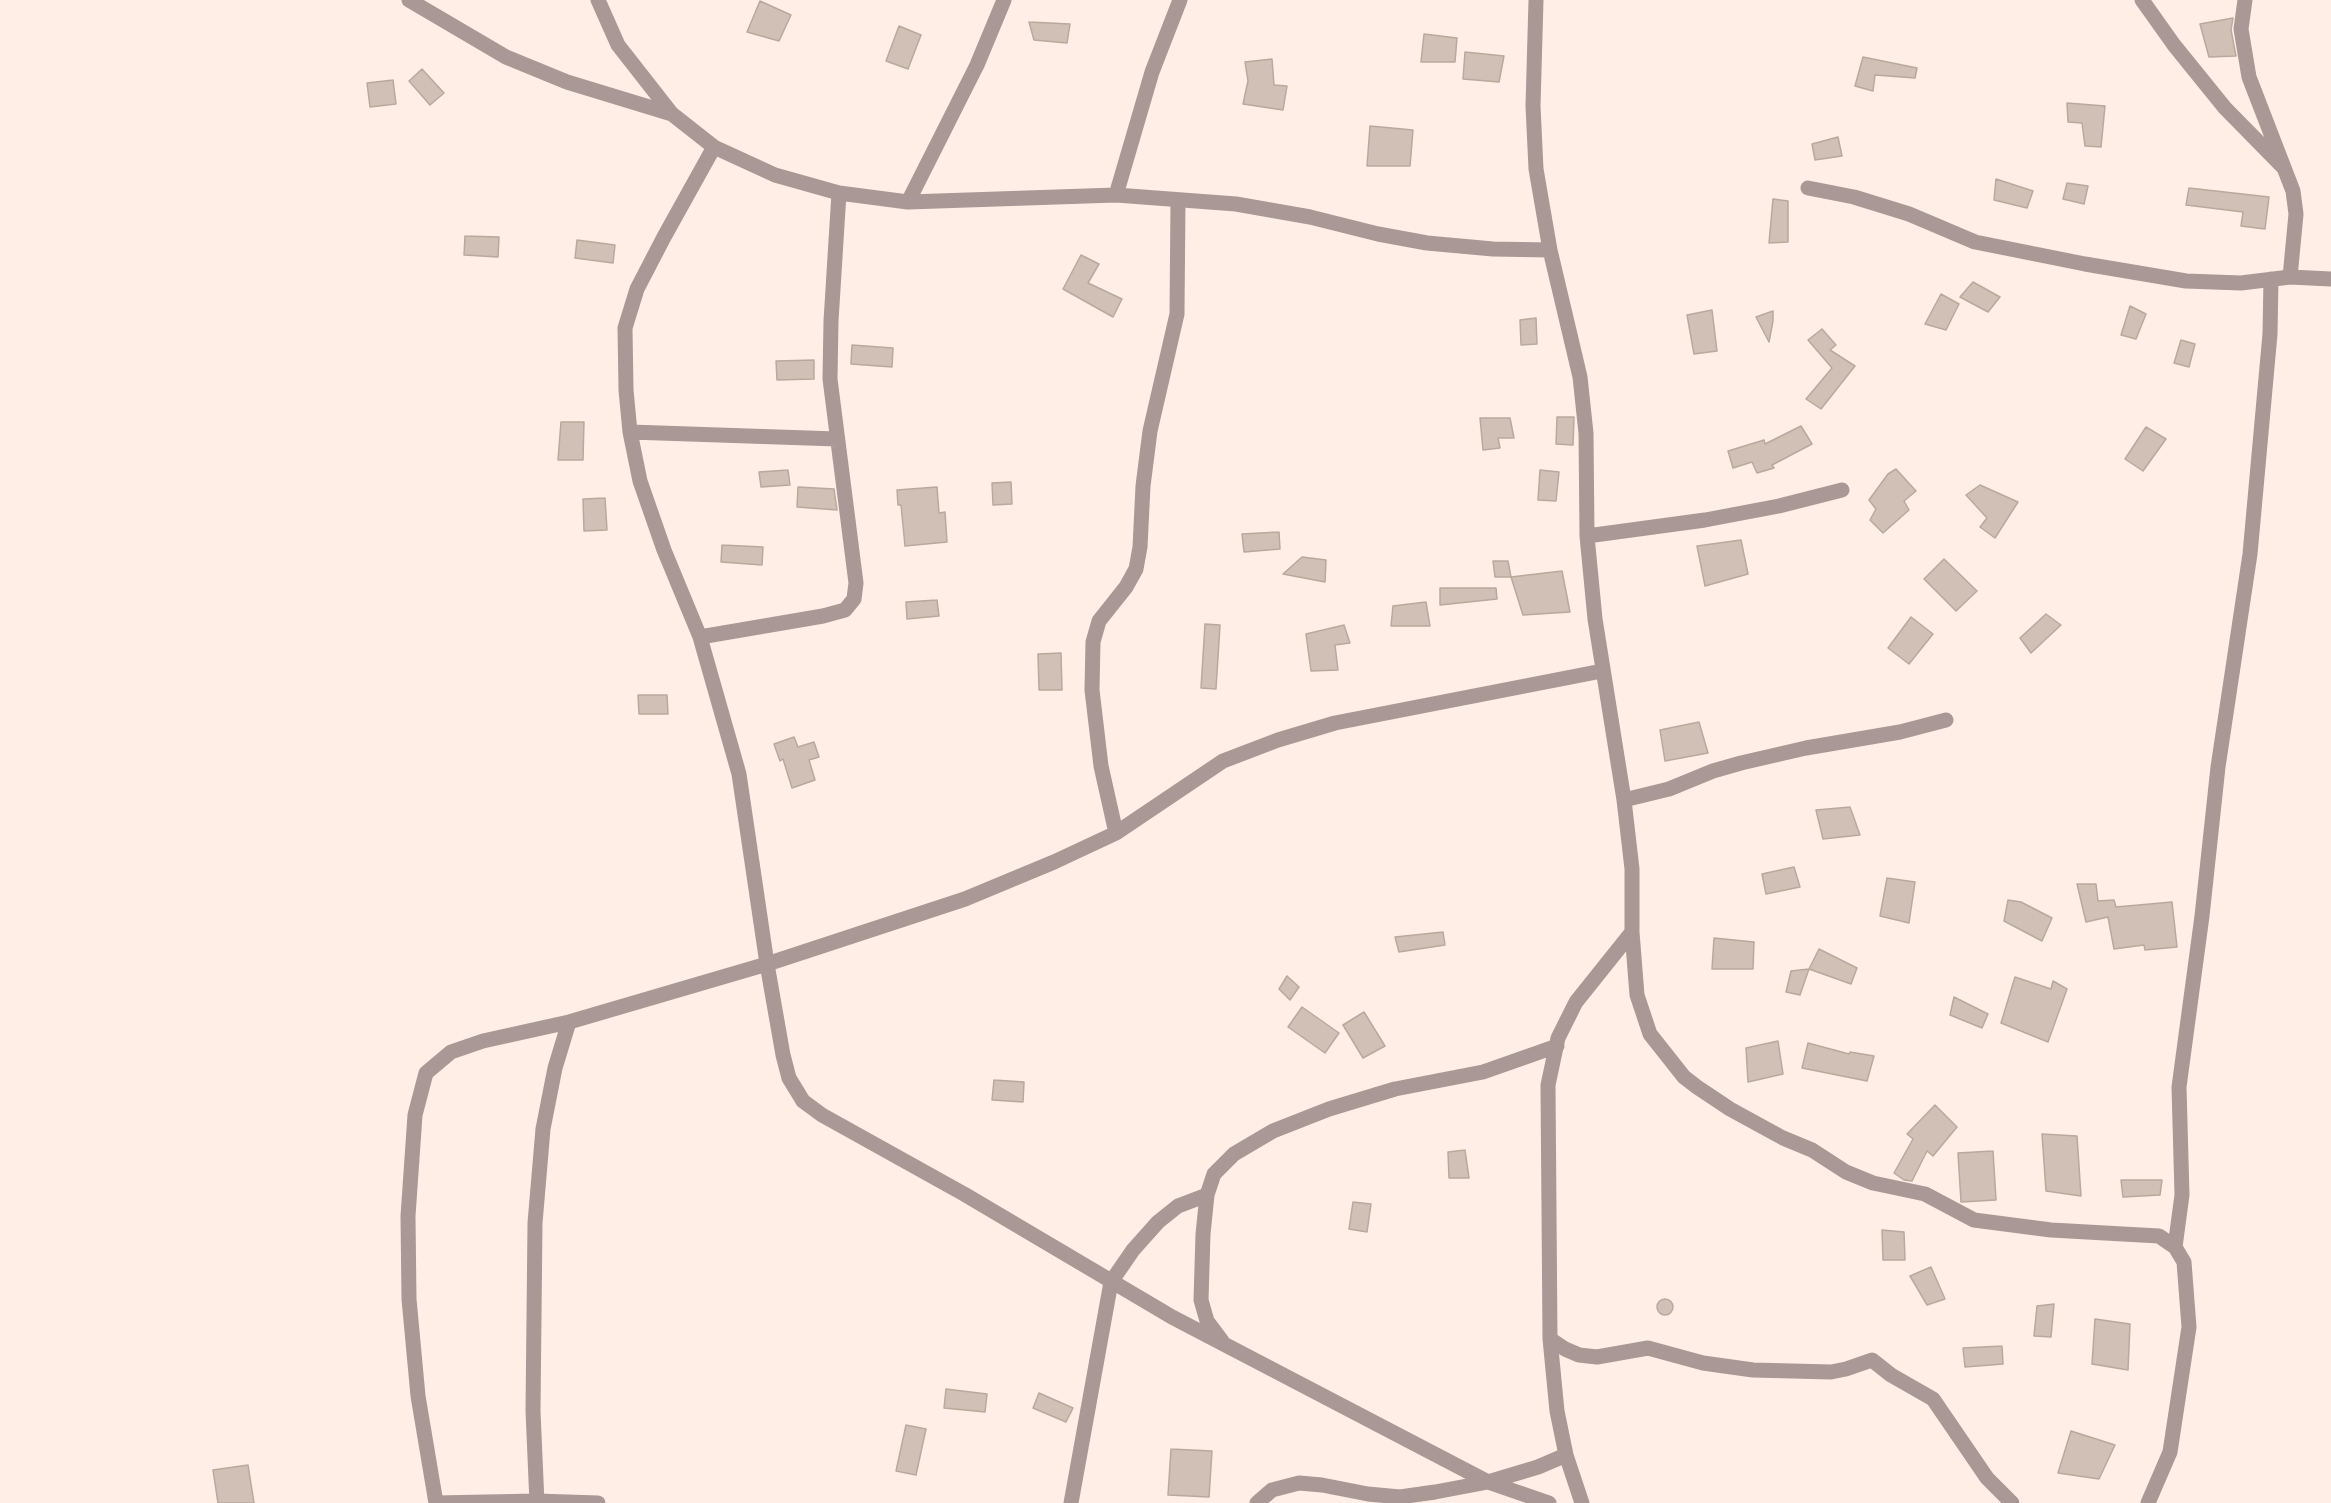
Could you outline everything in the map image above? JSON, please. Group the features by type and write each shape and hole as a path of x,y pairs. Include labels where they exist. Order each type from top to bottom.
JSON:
{"street":[{"path":"409,0 506,57 567,82 672,114"},
{"path":"598,0 618,45 672,114 714,147 775,175 840,193 908,202 1116,195 1236,204 1310,217 1378,234 1427,243 1493,249 1550,250"},
{"path":"908,202 977,65 1004,0"},
{"path":"1116,195 1152,72 1180,0"},
{"path":"1536,0 1533,106 1536,169 1550,250 1580,377 1586,433 1587,536 1602,671 1624,800 1632,869 1632,932 1637,995 1650,1035 1684,1077 1730,1109 1783,1138 1812,1150 1846,1172 1873,1183 1925,1194 1974,1220 2051,1230 2159,1236 2175,1247 2184,1262 2189,1327 2170,1452 2148,1503"},
{"path":"2142,0 2174,45 2225,108 2287,172"},
{"path":"2245,0 2241,29 2249,77 2293,191 2296,214 2290,277"},
{"path":"714,147 638,289 625,328 626,390 630,432 644,491 664,550 700,638 739,774 783,1055 789,1078 803,1101 822,1115 964,1194 1172,1317 1488,1482 1549,1503"},
{"path":"1808,188 1854,197 1909,214 1975,242 2085,264 2186,281 2241,283 2290,277 2331,279"},
{"path":"700,638 824,616 845,610 854,598 856,583 830,379 831,321 840,193"},
{"path":"1116,833 1101,766 1092,690 1093,642 1099,621 1126,587 1136,569 1150,431 1177,314 1178,200"},
{"path":"2175,1247 2182,1195 2179,1087 2202,916 2218,767 2251,545 2270,334 2271,279"},
{"path":"630,432 837,439"},
{"path":"1587,536 1705,520 1779,506 1842,490"},
{"path":"598,1503 436,1503 418,1396 409,1299 408,1216 414,1126 426,1073 451,1052 483,1041 569,1022 767,964 966,899 1116,833 1223,761 1278,740 1335,723 1602,671"},
{"path":"1624,800 1669,789 1713,771 1741,763 1806,748 1900,732 1946,720"},
{"path":"1582,1503 1566,1455 1557,1411 1550,1339 1548,1085 1557,1046 1576,1002 1632,932"},
{"path":"537,1502 533,1411 535,1223 543,1130 555,1068 569,1022"},
{"path":"1223,1344 1207,1321 1201,1300 1201,1276 1206,1195 1214,1174 1234,1154 1273,1131 1329,1109 1395,1089 1484,1072 1557,1046"},
{"path":"1071,1503 1111,1282 1133,1250 1158,1222 1178,1206 1206,1195"},
{"path":"1550,1339 1579,1355 1597,1357 1648,1348 1703,1363 1753,1370 1831,1372 1872,1360 1891,1375 1933,1399 1988,1478 2012,1503"},
{"path":"1257,1503 1272,1490 1299,1482 1400,1497 1488,1482 1538,1467 1566,1455"}],"building":[{"path":"760,1 791,15 779,41 747,32"},
{"path":"2233,18 2231,30 2236,56 2209,57 2200,24"},
{"path":"1029,22 1070,24 1067,43 1034,40"},
{"path":"899,26 921,35 908,69 886,61"},
{"path":"1424,34 1457,38 1455,62 1421,62"},
{"path":"1465,52 1504,56 1499,82 1463,79"},
{"path":"1863,57 1917,68 1915,78 1875,75 1873,91 1855,86"},
{"path":"1272,59 1274,85 1287,86 1283,110 1243,104 1248,81 1245,62"},
{"path":"422,69 444,93 430,105 409,81"},
{"path":"393,80 396,104 370,107 367,83"},
{"path":"2067,103 2105,106 2101,147 2085,146 2082,123 2068,122"},
{"path":"1370,126 1413,130 1410,166 1367,166"},
{"path":"1838,137 1842,156 1815,160 1812,144"},
{"path":"1996,179 2033,191 2027,208 1994,200"},
{"path":"2067,183 2088,186 2084,204 2063,199"},
{"path":"2189,188 2269,197 2265,229 2241,226 2243,212 2186,205"},
{"path":"1773,199 1788,201 1788,242 1769,243"},
{"path":"465,236 499,237 498,257 464,255"},
{"path":"577,240 615,245 613,263 575,258"},
{"path":"1081,255 1099,264 1088,283 1122,299 1113,317 1063,289"},
{"path":"1973,282 2000,297 1988,312 1960,297"},
{"path":"1941,294 1959,304 1946,330 1925,324"},
{"path":"2130,306 2146,314 2136,339 2121,335"},
{"path":"1712,310 1717,351 1694,354 1687,315"},
{"path":"1773,311 1773,321 1769,342 1756,317"},
{"path":"1536,318 1537,344 1521,345 1520,320"},
{"path":"1822,329 1836,345 1830,350 1855,366 1821,409 1806,399 1832,368 1808,340"},
{"path":"2181,340 2195,344 2189,367 2174,363"},
{"path":"852,345 893,348 892,367 851,364"},
{"path":"814,360 814,379 777,380 776,361"},
{"path":"1557,417 1574,417 1573,445 1556,444"},
{"path":"1480,418 1510,418 1514,438 1498,438 1500,448 1483,450"},
{"path":"561,422 584,422 583,460 558,460"},
{"path":"1801,426 1812,444 1772,465 1774,468 1757,473 1752,462 1733,468 1728,451 1764,440 1765,444"},
{"path":"2146,427 2166,439 2143,471 2125,459"},
{"path":"1896,469 1916,491 1904,501 1909,510 1883,533 1870,520 1876,509 1869,500 1888,474"},
{"path":"788,470 790,485 761,487 759,472"},
{"path":"1540,470 1559,472 1556,501 1538,500"},
{"path":"1011,482 1012,504 993,505 992,483"},
{"path":"1980,485 2018,502 1995,538 1980,527 1987,518 1966,495"},
{"path":"798,487 834,489 837,510 797,507"},
{"path":"937,487 939,513 945,512 947,542 905,546 901,505 898,505 897,490"},
{"path":"605,498 607,530 584,531 583,499"},
{"path":"1279,532 1280,549 1244,552 1242,534"},
{"path":"1741,540 1748,574 1705,586 1697,546"},
{"path":"722,545 763,547 762,565 721,562"},
{"path":"1302,557 1326,560 1325,582 1283,574"},
{"path":"1944,559 1977,591 1956,611 1924,579"},
{"path":"1493,561 1508,561 1511,577 1495,577"},
{"path":"1562,571 1570,612 1523,615 1511,577"},
{"path":"1440,588 1496,588 1497,599 1440,605"},
{"path":"937,600 939,616 907,619 906,602"},
{"path":"1426,602 1430,626 1391,626 1393,606"},
{"path":"2046,614 2061,625 2031,653 2020,638"},
{"path":"1911,617 1933,634 1909,664 1888,648"},
{"path":"1205,624 1220,625 1216,689 1201,688"},
{"path":"1344,625 1350,643 1335,645 1338,670 1311,671 1306,634"},
{"path":"1061,653 1062,690 1039,690 1038,654"},
{"path":"638,695 667,695 668,714 639,714"},
{"path":"1699,722 1708,753 1665,761 1660,730"},
{"path":"794,737 798,747 814,742 819,757 809,760 815,780 792,788 783,759 780,761 774,744"},
{"path":"1850,807 1860,835 1823,839 1816,810"},
{"path":"1794,867 1800,887 1766,894 1762,874"},
{"path":"1887,878 1915,882 1909,923 1880,916"},
{"path":"2077,884 2096,884 2098,901 2114,900 2116,907 2172,902 2177,947 2145,950 2144,945 2114,949 2108,917 2086,922"},
{"path":"2008,900 2021,902 2052,918 2042,941 2004,921"},
{"path":"1443,932 1445,945 1399,952 1395,937"},
{"path":"1714,938 1754,942 1753,969 1712,969"},
{"path":"1819,949 1857,968 1851,984 1809,969"},
{"path":"1809,969 1800,995 1786,992 1791,971"},
{"path":"1287,976 1299,987 1290,1000 1279,989"},
{"path":"2015,977 2051,989 2053,981 2067,989 2048,1042 2001,1023"},
{"path":"1954,997 1988,1014 1982,1028 1950,1015"},
{"path":"1302,1007 1339,1033 1325,1053 1288,1027"},
{"path":"1364,1012 1385,1046 1363,1058 1343,1025"},
{"path":"1778,1041 1783,1074 1748,1082 1746,1048"},
{"path":"1808,1043 1849,1054 1850,1052 1874,1056 1867,1081 1802,1068"},
{"path":"994,1080 1024,1082 1023,1102 992,1100"},
{"path":"1935,1105 1957,1127 1933,1156 1927,1151 1912,1181 1904,1180 1894,1173 1913,1139 1907,1134"},
{"path":"2042,1134 2077,1136 2081,1196 2046,1191"},
{"path":"1465,1150 1469,1178 1449,1178 1448,1152"},
{"path":"1993,1151 1996,1200 1961,1202 1958,1153"},
{"path":"2121,1180 2162,1180 2160,1195 2123,1197"},
{"path":"1353,1202 1371,1204 1367,1232 1349,1229"},
{"path":"1882,1230 1904,1232 1905,1260 1883,1260"},
{"path":"1931,1267 1945,1299 1927,1305 1910,1276"},
{"path":"1665,1299 1671,1301 1673,1307 1671,1313 1665,1315 1659,1313 1657,1307 1659,1301"},
{"path":"2054,1304 2051,1337 2034,1336 2037,1306"},
{"path":"2095,1319 2130,1324 2128,1370 2092,1364"},
{"path":"2002,1346 2003,1364 1965,1367 1963,1348"},
{"path":"946,1389 987,1394 985,1412 944,1408"},
{"path":"1039,1393 1073,1408 1066,1422 1033,1408"},
{"path":"906,1425 926,1429 916,1475 896,1471"},
{"path":"2071,1431 2115,1445 2099,1479 2058,1473"},
{"path":"1171,1449 1212,1451 1209,1497 1168,1495"},
{"path":"248,1465 254,1503 218,1503 213,1470"}]}
